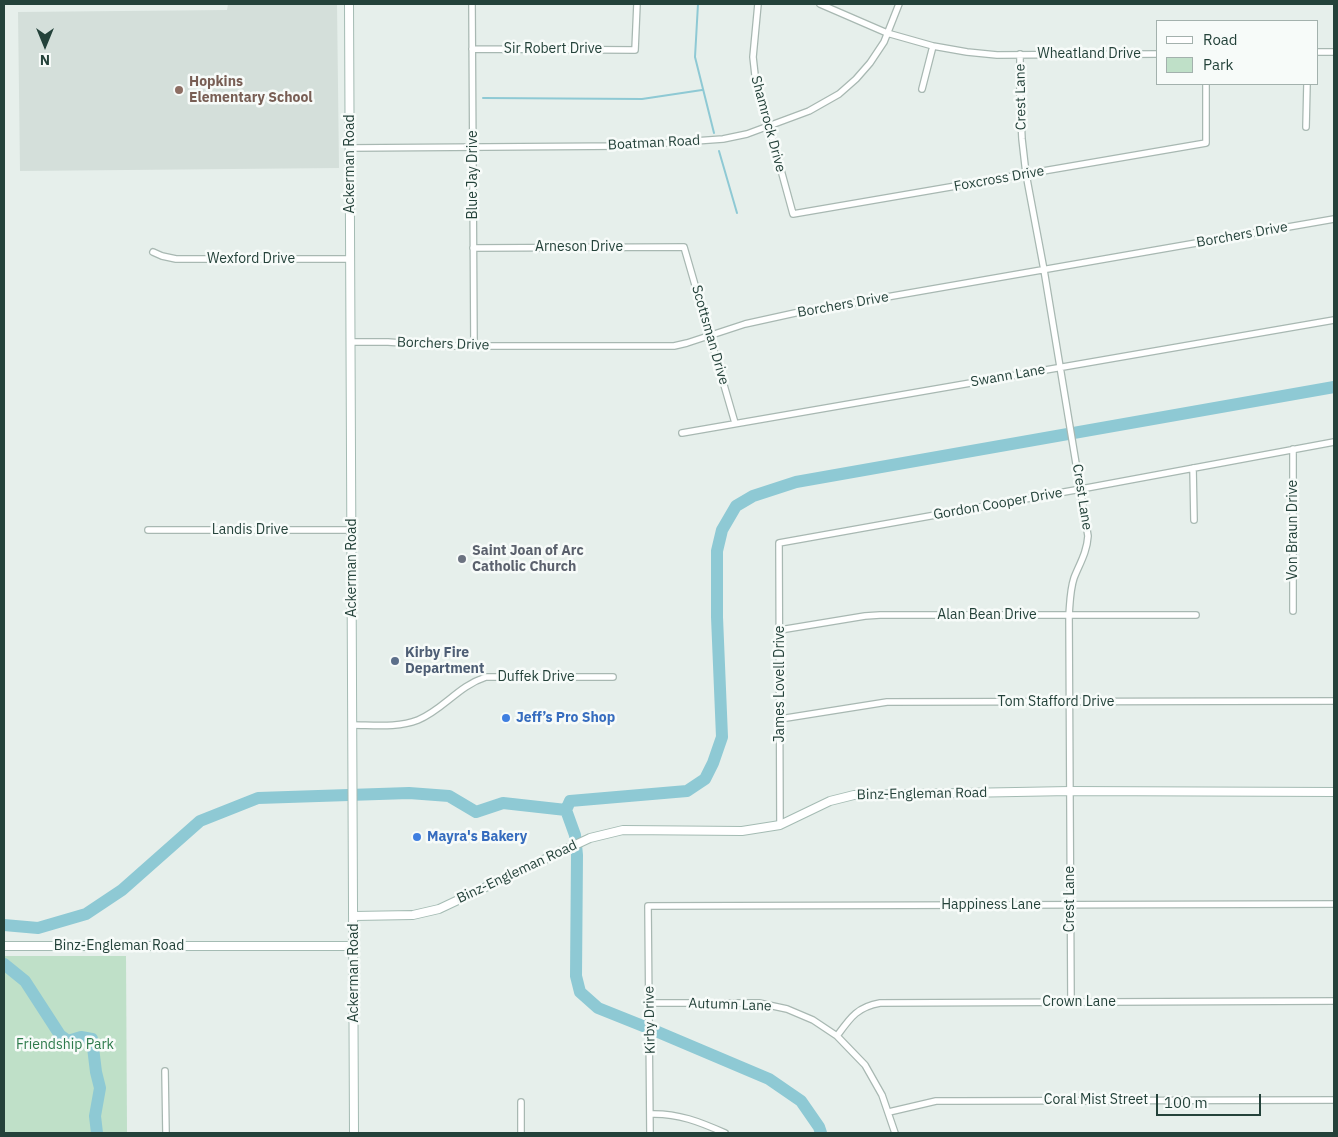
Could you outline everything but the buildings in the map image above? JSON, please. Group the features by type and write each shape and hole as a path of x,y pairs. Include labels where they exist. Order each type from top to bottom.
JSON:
{"street":[{"name":"Ackerman Road","path":"349,4 354,1133"},
{"name":"Blue Jay Drive","path":"472,4 474,346"},
{"name":"Sir Robert Drive","path":"472,49 635,50 637,4"},
{"name":"Shamrock Drive","path":"758,4 753,65 793,214"},
{"name":"Wheatland Drive","path":"820,4 887,33 933,46 967,52 997,55 1156,54"},
{"name":"Boatman Road","path":"349,148 473,148 660,144 735,138 809,111 839,94 870,63 884,42 899,4"},
{"path":"922,89 933,46"},
{"path":"1318,52 1334,52"},
{"name":"Crest Lane","path":"1020,54 1020,100 1026,174 1087,526 1087,543 1084,556 1074,578 1069,615 1071,702 1071,1002"},
{"name":"Foxcross Drive","path":"793,214 1206,143 1206,85"},
{"path":"1306,127 1307,85"},
{"name":"Borchers Drive","path":"350,342 474,346 674,346 744,324 795,313 1334,219"},
{"name":"Arneson Drive","path":"473,248 684,247"},
{"name":"Scottsman Drive","path":"684,247 735,423"},
{"name":"Wexford Drive","path":"154,252 176,259 350,258"},
{"name":"Swann Lane","path":"682,433 1334,320"},
{"name":"Gordon Cooper Drive","path":"779,543 1081,490 1334,442"},
{"name":"Von Braun Drive","path":"1293,449 1293,611"},
{"path":"1194,468 1194,520"},
{"name":"Landis Drive","path":"148,530 352,530"},
{"name":"James Lovell Drive","path":"779,543 780,825"},
{"name":"Alan Bean Drive","path":"780,630 873,616 1196,615"},
{"name":"Duffek Drive","path":"352,725 396,725 419,720 430,714 464,687 486,677 613,678"},
{"name":"Tom Stafford Drive","path":"780,719 887,702 1334,701"},
{"name":"Binz-Engleman Road","path":"354,916 413,915 439,909 590,838 623,830 742,831 761,829 780,825 830,801 854,795 1070,792 1334,792"},
{"name":"Happiness Lane","path":"648,906 1334,904"},
{"name":"Kirby Drive","path":"648,906 650,1133"},
{"name":"Binz-Engleman Road","path":"4,946 354,946"},
{"name":"Crown Lane","path":"837,1036 859,1010 869,1005 880,1003 1334,1001"},
{"name":"Autumn Lane","path":"650,1006 759,1003 774,1005 801,1014 837,1036 865,1065 882,1095 895,1133"},
{"path":"165,1071 166,1133"},
{"name":"Coral Mist Street","path":"889,1112 936,1102 957,1101 1334,1100"},
{"path":"521,1102 521,1133"},
{"path":"650,1114 684,1117 725,1133"}],"shaded area":[{"name":"Hopkins Elementary School","path":"228,4 337,4 339,168 20,171 18,12 227,10"}],"green space":[{"name":"Friendship Park","path":"4,956 126,956 127,1133 4,1133"}],"waterway":[{"path":"698,4 695,57 714,133"},
{"path":"483,98 642,99 702,90"},
{"path":"719,151 737,213"},
{"path":"566,810 570,801 687,791 705,779 722,737 717,617 717,551 722,530 736,506 753,496 796,482 1334,387"},
{"path":"4,925 38,928 86,914 122,890 200,821 258,798 409,793 449,796 476,812 503,803 566,810 575,835 577,855 576,976 580,992 598,1008 769,1079 801,1101 821,1133"},
{"path":"4,964 25,981 60,1035 68,1041 81,1037 92,1039 100,1088 95,1116 97,1133"}],"place":[{"name":"Hopkins Elementary School","path":"179,90"},
{"name":"Saint Joan of Arc Catholic Church","path":"462,559"},
{"name":"Kirby Fire Department","path":"395,661"},
{"name":"Jeff’s Pro Shop","path":"506,718"},
{"name":"Mayra's Bakery","path":"417,837"}]}
